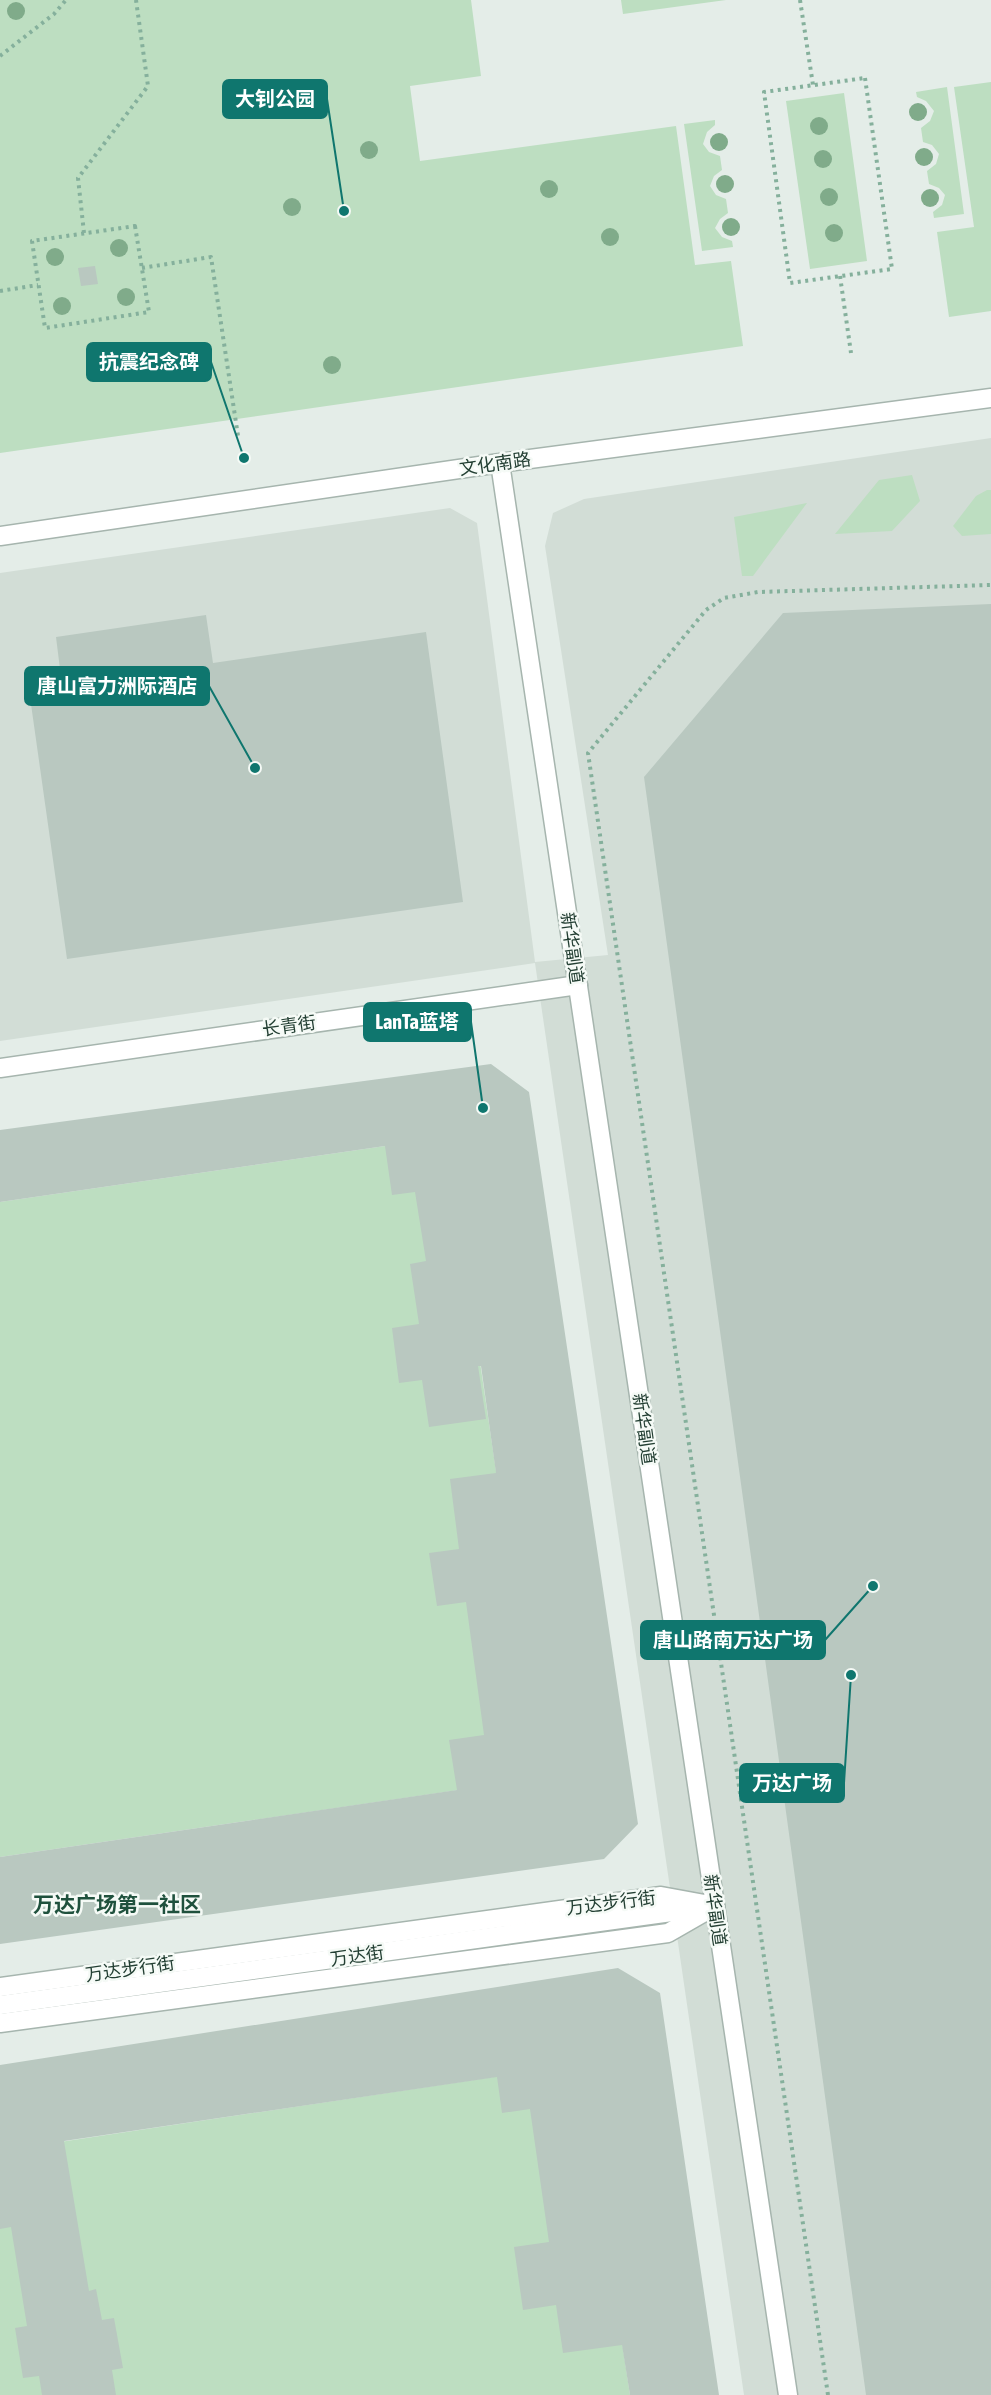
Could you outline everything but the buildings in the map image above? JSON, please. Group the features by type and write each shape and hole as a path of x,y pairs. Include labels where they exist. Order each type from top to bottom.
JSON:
{"street":[{"name":"文化南路","path":"0,536 500,463 991,398"},
{"name":"新华副道","path":"500,463 788,2395"},
{"name":"长青街","path":"0,1068 578,984"},
{"name":"万达步行街","path":"0,1987 661,1896 715,1906"},
{"name":"万达步行街","path":"0,2023 668,1933 715,1906"},
{"name":"万达街","path":"0,2005 715,1906"}],"path":[{"path":"0,56 54,14 66,0"},
{"path":"84,233 78,178 148,86 136,0"},
{"path":"800,0 813,85"},
{"path":"865,78 892,269 790,283 764,92 813,85 865,78"},
{"path":"135,226 142,268 149,312 45,328 32,241 135,226"},
{"path":"142,268 212,257 238,436"},
{"path":"840,276 851,353"},
{"path":"0,291 38,285"},
{"path":"828,2395 588,753 706,610 724,598 758,592 991,585"}],"shaded area":[{"path":"991,438 991,2395 744,2395 535,963 0,1041 0,573 450,508 477,523 535,962 608,955 545,546 553,513 584,499"}],"green space":[{"path":"0,0 471,0 481,76 410,86 420,161 676,126 695,265 731,261 743,346 0,453"},
{"path":"621,0 726,0 623,14"},
{"path":"991,82 991,311 949,317 937,232 974,227 954,87"},
{"path":"947,87 964,214 934,218 933,212 942,205 945,195 939,188 929,184 927,171 936,164 939,154 932,145 923,142 921,128 930,121 934,111 926,101 917,97 916,92"},
{"path":"844,93 867,261 810,269 786,101"},
{"path":"715,120 715,125 707,132 703,144 709,152 720,156 722,170 714,176 710,186 716,195 726,199 728,213 720,219 715,228 722,237 732,241 733,247 702,251 684,124"},
{"path":"912,475 920,501 892,531 835,534 879,480"},
{"path":"991,490 991,534 962,536 953,526 976,496"},
{"path":"807,503 753,576 742,576 734,517"},
{"path":"447,1137 541,1778 0,1857 0,1202"},
{"path":"580,2064 630,2395 0,2395 0,2151"}],"place":[{"name":"大钊公园","path":"344,211"},
{"name":"抗震纪念碑","path":"244,458"},
{"name":"唐山富力洲际酒店","path":"255,768"},
{"name":"LanTa蓝塔","path":"483,1108"},
{"name":"唐山路南万达广场","path":"873,1586"},
{"name":"万达广场","path":"851,1675"}],"district":[{"name":"万达广场第一社区","path":"117,1905"}]}
